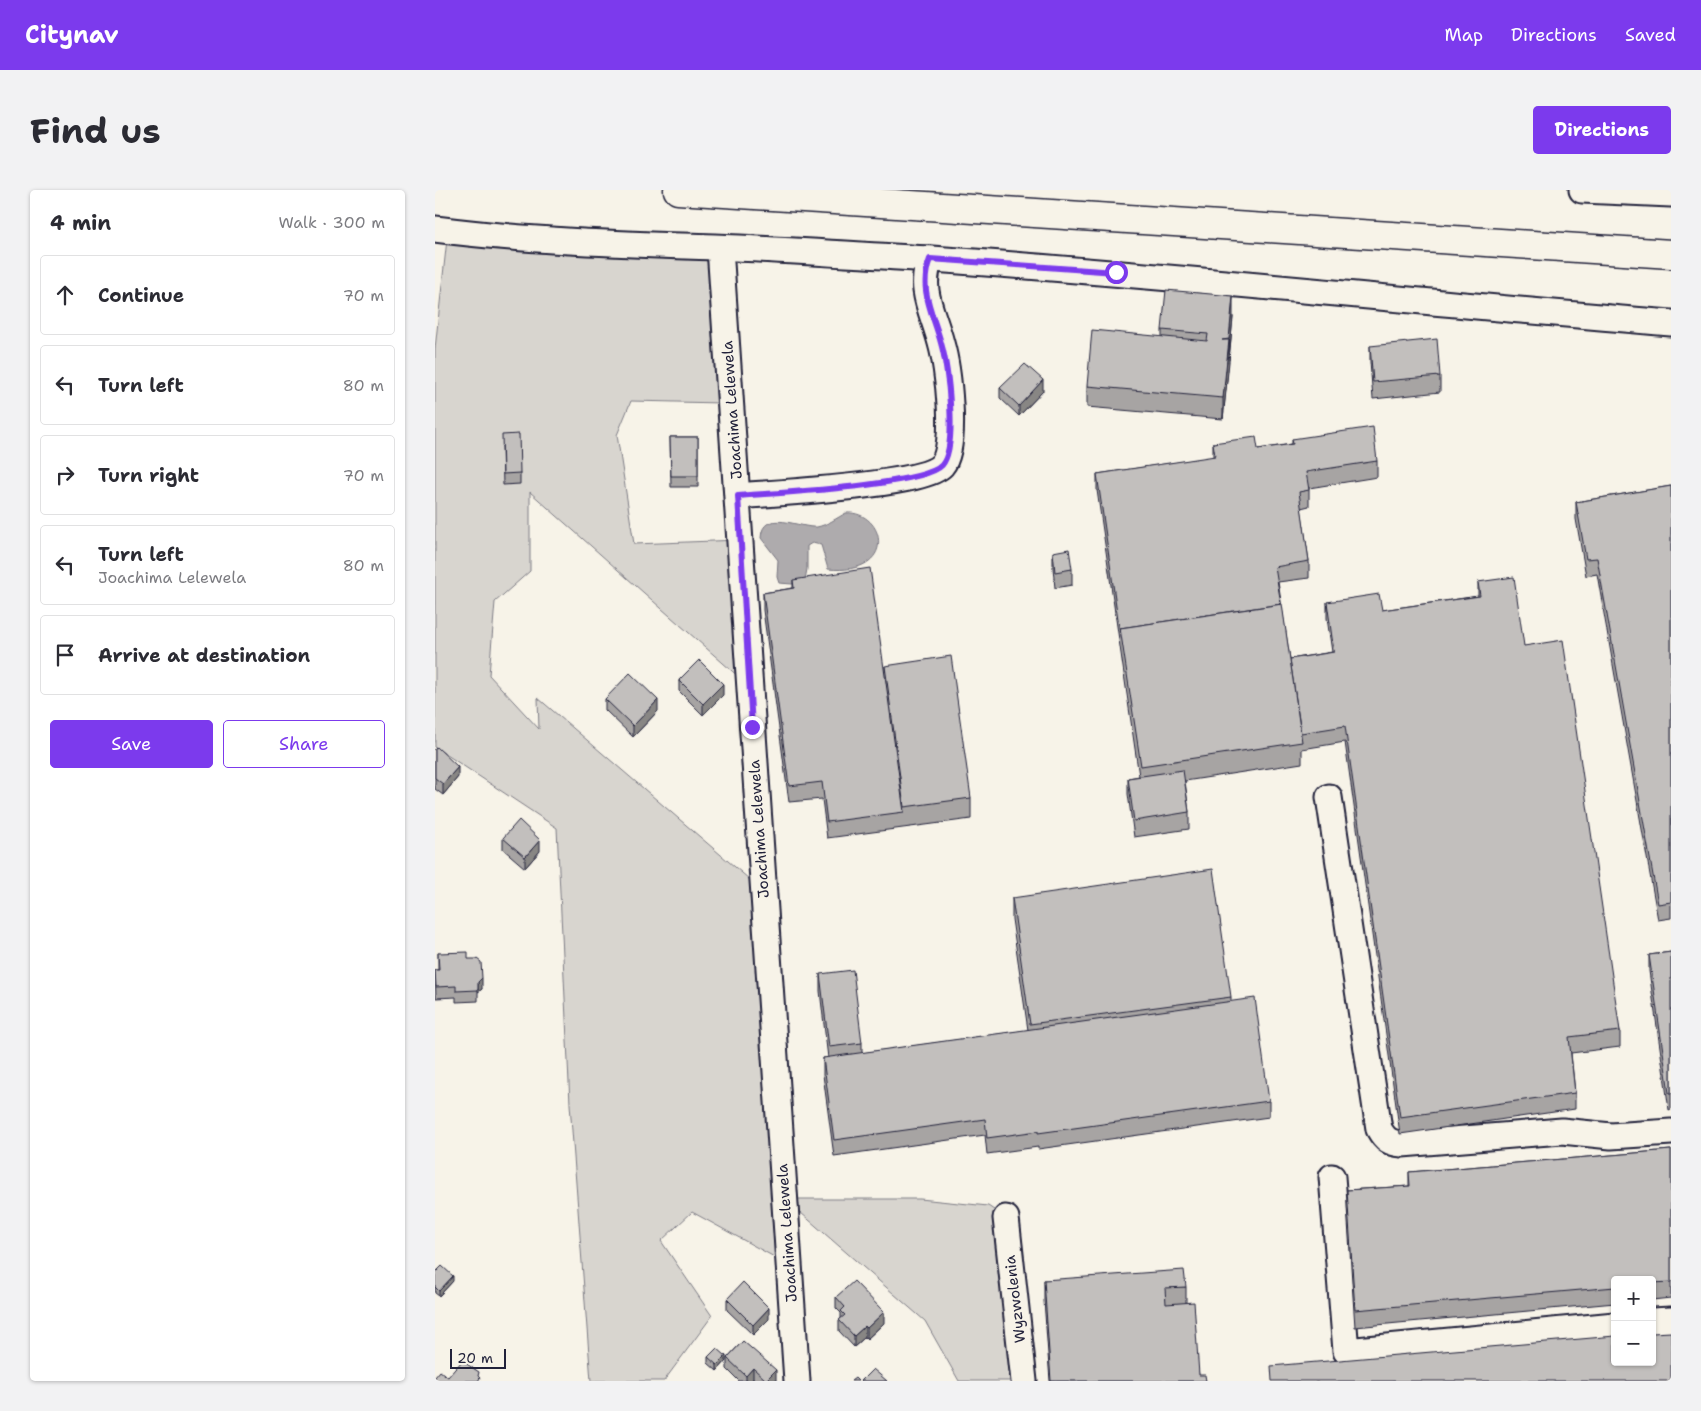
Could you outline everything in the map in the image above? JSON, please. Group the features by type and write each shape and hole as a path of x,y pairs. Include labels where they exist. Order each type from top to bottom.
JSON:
{"highway":[{"path":"678,190 1671,254"}],"street":[{"path":"1582,190 1671,194"},
{"path":"435,228 494,237 930,259 1116,272 1304,289 1394,300 1671,323"},
{"name":"Joachima Lelewela","path":"720,248 738,496 755,789 797,1381"},
{"path":"738,496 897,481 928,474 941,466 949,454 950,418 947,371 939,336 924,287 925,272 930,259"},
{"path":"1329,797 1379,1129 1384,1138 1393,1143 1402,1144 1561,1131 1611,1136 1671,1132"},
{"path":"1332,1177 1346,1351 1611,1325"},
{"name":"Wyzwolenia","path":"1006,1218 1025,1381"},
{"path":"1656,1321 1671,1320"}],"shaded area":[{"path":"448,230 708,256 713,264 722,403 631,401 617,435 634,544 740,540 749,686 530,492 530,571 495,602 489,675 539,729 538,698 763,891 789,1265 692,1212 661,1241 712,1316 664,1381 591,1381 570,1104 557,828 435,747 435,349"},
{"path":"846,513 859,515 870,521 876,531 879,542 876,554 867,563 851,568 828,569 821,545 812,543 807,546 805,580 792,584 779,583 777,577 778,560 761,538 763,529 768,523 775,521 817,527"},
{"path":"785,1199 920,1199 988,1206 1006,1218 1024,1381 959,1381 925,1321"}],"building":[{"path":"1166,290 1233,296 1229,339 1222,340 1229,340 1223,398 1087,386 1092,330 1207,341 1208,334 1162,330"},
{"path":"1437,339 1440,376 1373,382 1370,346"},
{"path":"1025,364 1043,380 1019,406 1000,388"},
{"path":"1373,427 1377,461 1306,472 1309,490 1299,492 1309,561 1275,567 1281,604 1120,628 1120,633 1097,474 1215,456 1213,443 1256,437 1258,449 1293,444 1292,439"},
{"path":"519,434 520,473 503,474 502,435"},
{"path":"670,437 698,437 698,476 671,476"},
{"path":"1671,486 1671,902 1658,904 1597,558 1586,559 1576,502"},
{"path":"1069,549 1072,569 1055,572 1053,552"},
{"path":"870,568 904,812 827,822 822,782 789,786 763,593 794,588 793,580"},
{"path":"1514,577 1524,646 1563,640 1620,1031 1569,1037 1575,1093 1400,1117 1345,726 1301,733 1290,659 1334,652 1327,602 1379,594 1382,610 1480,596 1478,582"},
{"path":"1282,604 1302,742 1141,766 1120,628"},
{"path":"951,656 971,798 904,807 885,666"},
{"path":"699,660 723,684 703,704 679,680"},
{"path":"630,673 658,700 633,726 605,699"},
{"path":"437,747 458,767 443,784 435,778 435,749"},
{"path":"1183,770 1189,812 1134,821 1128,778"},
{"path":"519,820 540,840 525,857 503,838"},
{"path":"1213,869 1231,997 1030,1024 1012,898"},
{"path":"468,952 468,959 477,959 481,962 482,978 478,982 478,990 456,991 456,986 436,987 435,970 439,970 438,953"},
{"path":"1671,952 1671,1093 1669,1093 1649,955"},
{"path":"853,970 862,1043 829,1047 820,974"},
{"path":"1255,998 1269,1101 1038,1133 1038,1131 987,1138 985,1119 834,1140 823,1058"},
{"path":"1671,1150 1671,1282 1656,1283 1656,1276 1611,1276 1611,1287 1355,1310 1347,1190 1410,1186 1409,1172"},
{"path":"442,1266 453,1276 439,1291 435,1287 435,1273"},
{"path":"1184,1270 1186,1287 1165,1288 1166,1304 1194,1302 1199,1375 1205,1375 1206,1381 1051,1381 1044,1280"},
{"path":"854,1281 884,1312 867,1328 865,1326 854,1336 839,1320 845,1315 841,1311 845,1307 836,1297"},
{"path":"743,1282 769,1308 753,1325 727,1299"},
{"path":"1671,1332 1671,1381 1272,1381 1271,1366 1611,1336 1611,1366 1656,1366 1656,1333"},
{"path":"743,1341 776,1370 766,1380 753,1368 746,1376 727,1358"},
{"path":"717,1348 726,1356 717,1365 708,1357"},
{"path":"462,1361 479,1372 478,1376 480,1378 478,1381 435,1380 440,1371 448,1377"},
{"path":"873,1369 887,1381 861,1381"}],"route":[{"path":"752,727 738,496 897,481 928,474 941,466 949,454 950,418 947,371 935,318 924,287 925,272 930,259 1116,272"}]}
